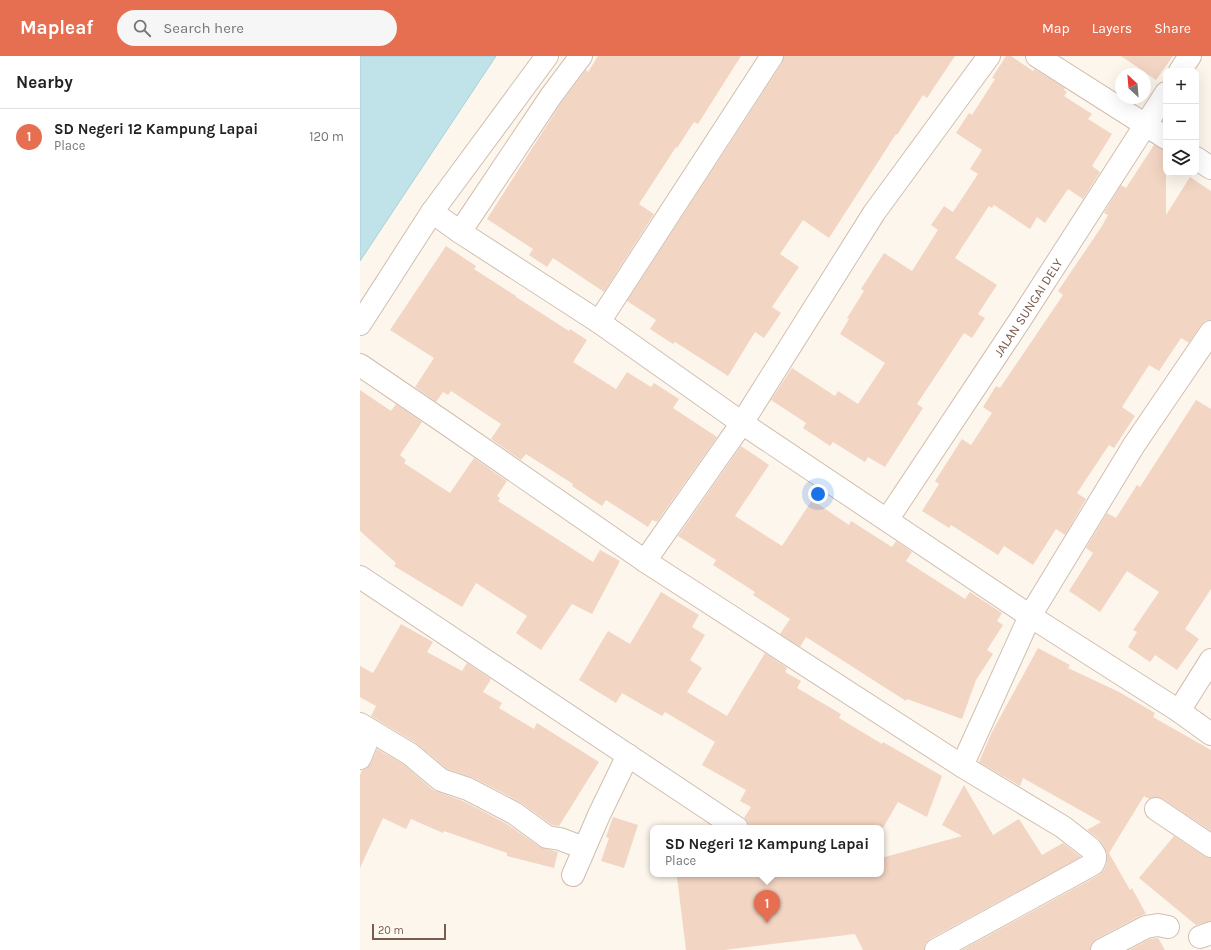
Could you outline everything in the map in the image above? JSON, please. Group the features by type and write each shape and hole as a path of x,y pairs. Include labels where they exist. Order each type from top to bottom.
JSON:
{"street":[{"path":"360,324 432,212 547,56"},
{"path":"460,232 551,96 581,56"},
{"path":"599,322 772,56"},
{"path":"644,562 742,424 874,213 989,56"},
{"path":"1037,56 1163,136"},
{"path":"1182,68 1190,56"},
{"name":"JALAN SUNGAI DELY","path":"887,520 1020,320 1163,98"},
{"path":"1199,160 1211,168"},
{"path":"432,212 460,232 599,322 742,424 1030,616 1179,711 1211,734"},
{"path":"962,766 1030,616 1134,445 1211,332"},
{"path":"360,365 644,562 962,766 1064,827 1090,848 1096,856 1093,864 936,950"},
{"path":"360,577 733,825"},
{"path":"1179,711 1211,660"},
{"path":"360,758 366,728 410,754 440,780 468,789 514,813 547,837 560,839 584,848"},
{"path":"574,875 584,848 628,754"},
{"path":"1156,810 1211,846"},
{"path":"1102,950 1146,927 1158,925 1168,927"}],"water":[{"path":"360,56 496,56 360,261"}],"building":[{"path":"598,56 741,56 698,124 694,122 639,204 654,214 604,292 553,258 547,267 529,255 533,249 487,219 561,103 586,70 588,72"},
{"path":"784,56 955,56 927,98 923,95 897,135 896,134 829,238 803,220 780,254 799,267 772,307 781,313 764,338 755,332 728,376 675,342 673,344 650,329 656,320 627,301 782,63"},
{"path":"1006,56 1011,56 1033,71 1034,69 1065,88 1064,90 1067,92 1064,96 1092,114 1088,119 1112,134 1092,166 1100,172 1083,199 1068,189 1045,223 1037,217 1030,229 994,205 992,208 989,206 955,258 997,285 978,314 985,318 972,338 964,333 917,404 923,408 885,467 868,457 865,462 833,442 830,446 803,428 806,423 771,400 792,368 835,396 838,391 858,404 885,363 840,334 849,319 847,318 864,291 861,289 884,253 912,271 938,230 931,225 944,206 953,212 978,174 970,169 982,150 956,133 969,113 972,115 995,79 992,78"},
{"path":"1121,56 1173,56 1163,68 1156,80 1151,77 1151,68 1138,68"},
{"path":"1154,145 1163,149 1163,176 1166,176 1166,215 1190,177 1211,191 1211,320 1205,321 1201,325 1189,343 1181,338 1159,371 1149,365 1122,407 1135,416 1114,448 1109,445 1077,493 1086,499 1065,535 1056,529 1033,565 1004,546 998,555 951,525 949,528 922,511 939,484 935,481 962,439 971,445 992,413 983,407 996,386 1000,388 1063,295 1058,291 1102,226 1108,215 1104,213 1121,185 1126,188"},
{"path":"446,246 476,266 474,269 516,297 569,331 570,329 587,340 573,362 616,389 627,372 651,387 654,383 679,399 673,408 717,437 657,522 652,520 648,527 606,500 602,506 572,486 573,484 526,454 521,460 491,439 501,424 451,391 448,395 443,392 436,402 415,387 434,358 390,330"},
{"path":"360,390 391,411 396,404 422,422 400,455 406,460 404,463 450,493 474,458 507,481 497,496 500,498 498,501 593,562 600,550 620,561 592,614 572,604 541,650 516,633 527,616 476,583 462,607 394,566 396,563 360,531"},
{"path":"1196,400 1211,409 1211,589 1185,629 1199,639 1177,670 1155,655 1150,662 1128,647 1137,632 1133,630 1159,592 1127,571 1100,612 1069,591 1093,553 1086,548 1107,513 1116,518 1137,485 1140,487"},
{"path":"741,446 769,465 735,516 782,546 812,500 849,525 851,521 892,547 896,541 912,552 906,561 965,599 970,592 1002,613 997,621 1003,625 987,650 993,654 976,680 962,719 907,699 906,701 806,637 800,647 780,634 790,619 753,595 755,592 713,565 716,560 678,536"},
{"path":"661,592 699,615 692,627 705,635 690,660 702,668 687,692 727,716 765,653 787,668 785,672 801,681 797,688 841,714 839,718 882,744 883,742 942,776 927,817 898,802 884,826 884,825 749,825 744,818 751,807 740,801 746,790 702,765 715,742 665,712 662,716 622,693 616,703 579,680 608,631 630,644"},
{"path":"401,624 433,642 427,652 462,671 467,663 491,679 483,692 502,703 499,708 534,729 537,723 599,762 559,826 552,825 520,802 474,778 447,769 416,743 371,716 376,706 360,697 360,666 373,673"},
{"path":"1038,648 1070,665 1068,668 1119,692 1155,713 1153,717 1211,750 1211,831 1163,799 1156,797 1149,799 1144,796 1109,853 1130,890 1132,888 1146,914 1096,939 1091,944 1090,950 962,950 1099,875 1104,870 1107,863 1107,854 1104,846 1098,838 1087,830 1101,822 1023,778 1020,786 979,762 992,732"},
{"path":"377,749 403,764 433,790 463,801 507,824 540,847 558,852 554,868 507,856 507,853 444,831 443,833 411,819 406,829 383,818 360,868 360,775 362,770 367,768 371,763"},
{"path":"964,785 993,835 1019,819 1042,855 1063,843 1081,857 930,939 925,944 924,950 863,950 855,934 724,950 686,950 677,877 884,877 884,857 962,836 942,825"},
{"path":"613,817 638,825 624,868 601,861 609,838 606,837"},
{"path":"1174,836 1204,856 1211,858 1211,921 1196,925 1139,878"},
{"path":"1158,938 1165,950 1129,950 1150,939"}],"place":[{"name":"SD Negeri 12 Kampung Lapai","path":"767,923"}]}
